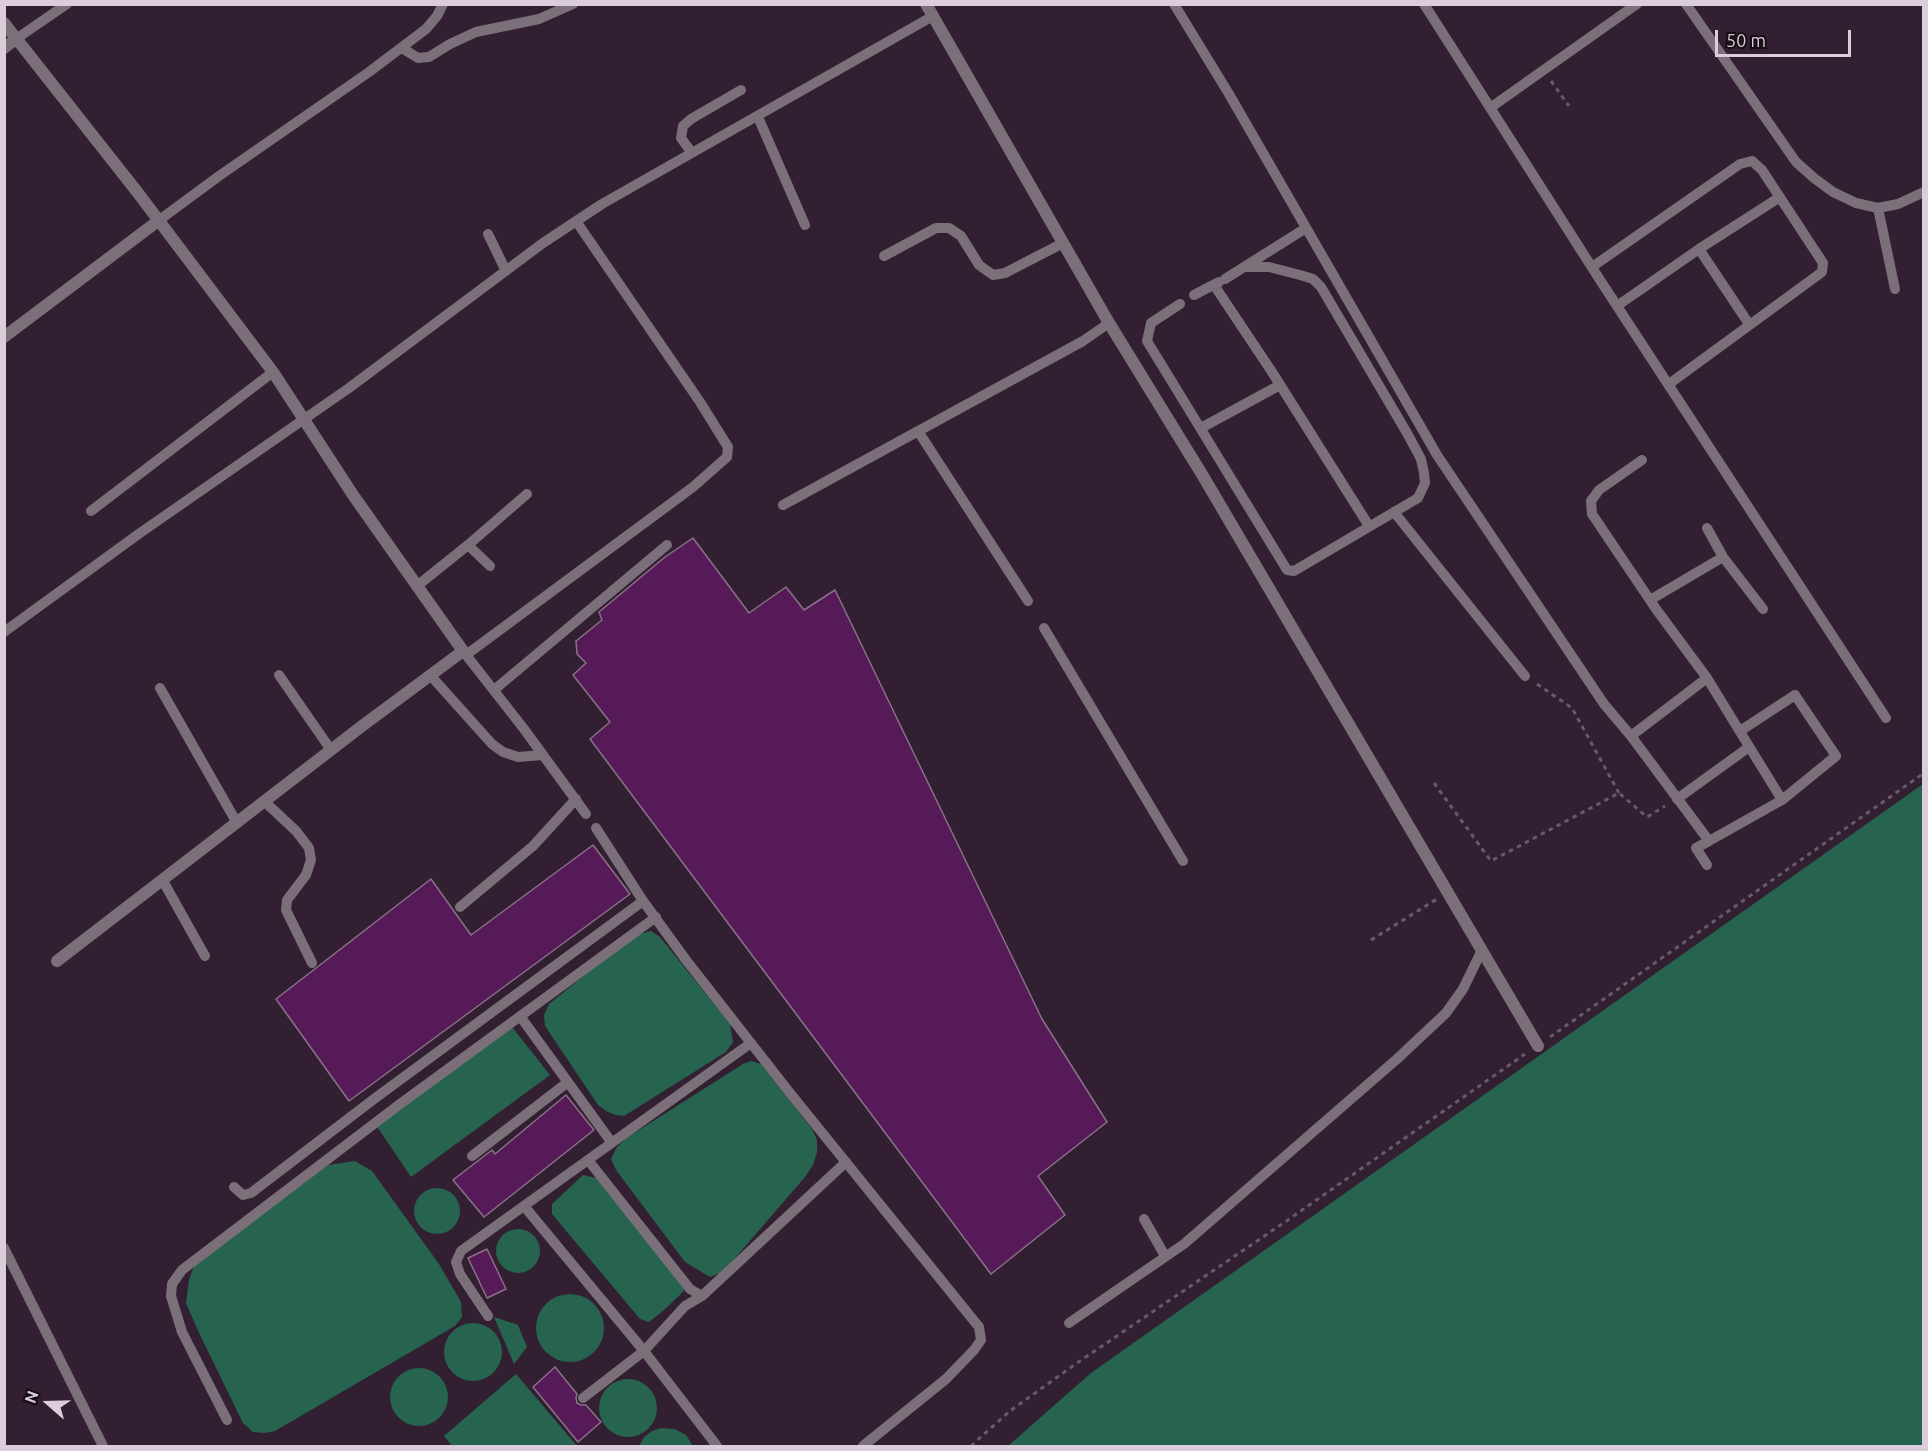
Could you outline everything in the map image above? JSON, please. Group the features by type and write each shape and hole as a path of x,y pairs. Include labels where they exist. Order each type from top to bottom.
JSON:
{"street":[{"path":"930,10 1109,323 1203,476 1534,1041"},
{"path":"4,23 273,372 353,495 465,653 331,750 57,961"},
{"path":"4,48 16,39"},
{"path":"4,337 158,221"}],"lane":[{"path":"16,39 67,4"},
{"path":"158,221 402,48 426,29 444,4"},
{"path":"402,48 418,58 429,57 476,32 539,19 573,4"},
{"path":"1174,4 1229,94 1437,455 1604,704 1631,736 1709,841"},
{"path":"1424,4 1617,306 1886,718"},
{"path":"1490,108 1637,4"},
{"path":"1686,4 1796,162 1833,192 1856,203 1878,208 1898,204 1923,192"},
{"path":"4,632 140,533 304,420 543,243 602,204 758,117 848,63 930,10"},
{"path":"692,153 681,138 683,126 691,118 741,90"},
{"path":"758,117 805,225"},
{"path":"1592,267 1740,164 1752,161 1762,170 1823,262 1822,272 1669,384"},
{"path":"1617,306 1699,249 1780,197"},
{"path":"1878,208 1895,289"},
{"path":"576,221 700,402 728,447 727,457 693,487 465,653 586,814"},
{"path":"884,256 936,228 949,228 961,236 979,265 993,275 1005,273 1063,243"},
{"path":"1194,295 1220,282 1306,228"},
{"path":"488,234 506,271"},
{"path":"1699,249 1749,324"},
{"path":"1180,304 1151,323 1147,341 1287,570 1294,571 1418,498 1425,483 1424,473 1421,459 1407,433 1321,287 1313,279 1300,275 1269,267 1245,267"},
{"path":"1220,282 1280,385 1369,526"},
{"path":"783,505 1083,341 1109,323"},
{"path":"91,511 273,372"},
{"path":"1201,428 1280,385"},
{"path":"918,432 1028,601"},
{"path":"1642,460 1599,490 1590,501 1592,514 1650,600 1707,678 1782,800"},
{"path":"417,586 527,494"},
{"path":"1394,512 1525,676"},
{"path":"1707,528 1723,557 1763,609"},
{"path":"468,545 490,566"},
{"path":"494,690 667,545"},
{"path":"1650,600 1723,557"},
{"path":"1044,628 1183,861"},
{"path":"279,675 331,750"},
{"path":"431,676 492,744 503,752 518,757 543,755"},
{"path":"1631,736 1707,678"},
{"path":"160,688 237,823"},
{"path":"1707,865 1696,848 1782,800 1836,756 1795,695 1740,731"},
{"path":"1677,799 1749,747"},
{"path":"460,907 533,846 576,799"},
{"path":"264,801 296,831 309,848 311,860 306,875 287,900 286,910 312,963"},
{"path":"596,828 643,900 751,1043 979,1327 981,1340 946,1379 863,1446"},
{"path":"163,881 205,956"},
{"path":"234,1187 243,1195 251,1194 374,1099 643,900"},
{"path":"227,1420 182,1332 171,1296 172,1284 182,1270 400,1104 656,917"},
{"path":"1069,1323 1184,1244 1397,1059 1446,1013 1463,989 1482,950"},
{"path":"520,1016 612,1143"},
{"path":"488,1316 460,1274 456,1262 461,1251 751,1043"},
{"path":"472,1156 568,1082"},
{"path":"588,1160 690,1289 702,1296"},
{"path":"583,1398 644,1351 685,1306 702,1296 846,1162"},
{"path":"524,1206 644,1351 717,1446"},
{"path":"1144,1219 1165,1256"},
{"path":"4,1248 103,1446"}],"path":[{"path":"1544,70 1569,106"},
{"path":"1525,676 1572,708 1619,793 1647,817 1677,799"},
{"path":"971,1446 1010,1411 1077,1362 1285,1222 1534,1041 1923,773"},
{"path":"1434,783 1491,861 1619,793"},
{"path":"1371,940 1448,892"}],"shaded area":[{"path":"1923,784 1923,1446 1008,1446 1091,1373"},
{"path":"651,931 660,937 730,1024 733,1042 726,1052 624,1116 616,1115 598,1105 545,1026 544,1015 549,1004 633,936"},
{"path":"512,1027 550,1075 411,1177 376,1125"},
{"path":"751,1061 761,1064 812,1129 817,1140 817,1152 813,1165 805,1177 723,1272 710,1277 685,1262 616,1170 611,1159 617,1147 628,1137"},
{"path":"355,1161 372,1171 439,1264 461,1302 462,1317 455,1326 275,1431 253,1432 243,1423 186,1303 189,1280 194,1266 328,1165"},
{"path":"583,1175 596,1178 680,1279 684,1291 649,1322 640,1319 552,1214 552,1204"},
{"path":"437,1188 453,1195 460,1211 453,1227 437,1234 421,1227 414,1211 421,1195"},
{"path":"518,1229 533,1236 540,1251 533,1266 518,1273 503,1266 496,1251 503,1236"},
{"path":"563,1294 577,1294 589,1299 599,1309 604,1328 599,1347 589,1357 577,1362 563,1362 551,1357 541,1347 536,1335 536,1321 541,1309 551,1299"},
{"path":"494,1317 518,1325 527,1347 514,1364"},
{"path":"473,1323 489,1328 497,1336 502,1352 497,1368 489,1376 473,1381 457,1376 449,1368 444,1352 449,1336 457,1328"},
{"path":"419,1368 435,1373 443,1381 448,1397 443,1413 435,1421 419,1426 403,1421 395,1413 390,1397 395,1381 403,1373"},
{"path":"516,1374 577,1446 452,1446 444,1436"},
{"path":"628,1379 644,1384 652,1392 657,1408 652,1424 644,1432 628,1437 612,1432 604,1424 599,1408 604,1392 612,1384"},
{"path":"661,1428 675,1429 686,1435 693,1446 639,1446 644,1437"}],"building":[{"path":"693,538 749,613 786,587 804,610 835,590 1042,1019 1107,1122 1038,1176 1065,1215 991,1274 590,739 610,722 573,675 586,663 577,654 576,641 602,620 599,612 665,557"},
{"path":"593,845 630,894 349,1101 276,999 431,879 471,935"},
{"path":"566,1095 594,1130 484,1217 453,1180 492,1150 495,1154"},
{"path":"487,1249 506,1289 487,1298 468,1258"},
{"path":"555,1367 577,1394 577,1403 586,1405 601,1422 578,1442 533,1387"}]}
